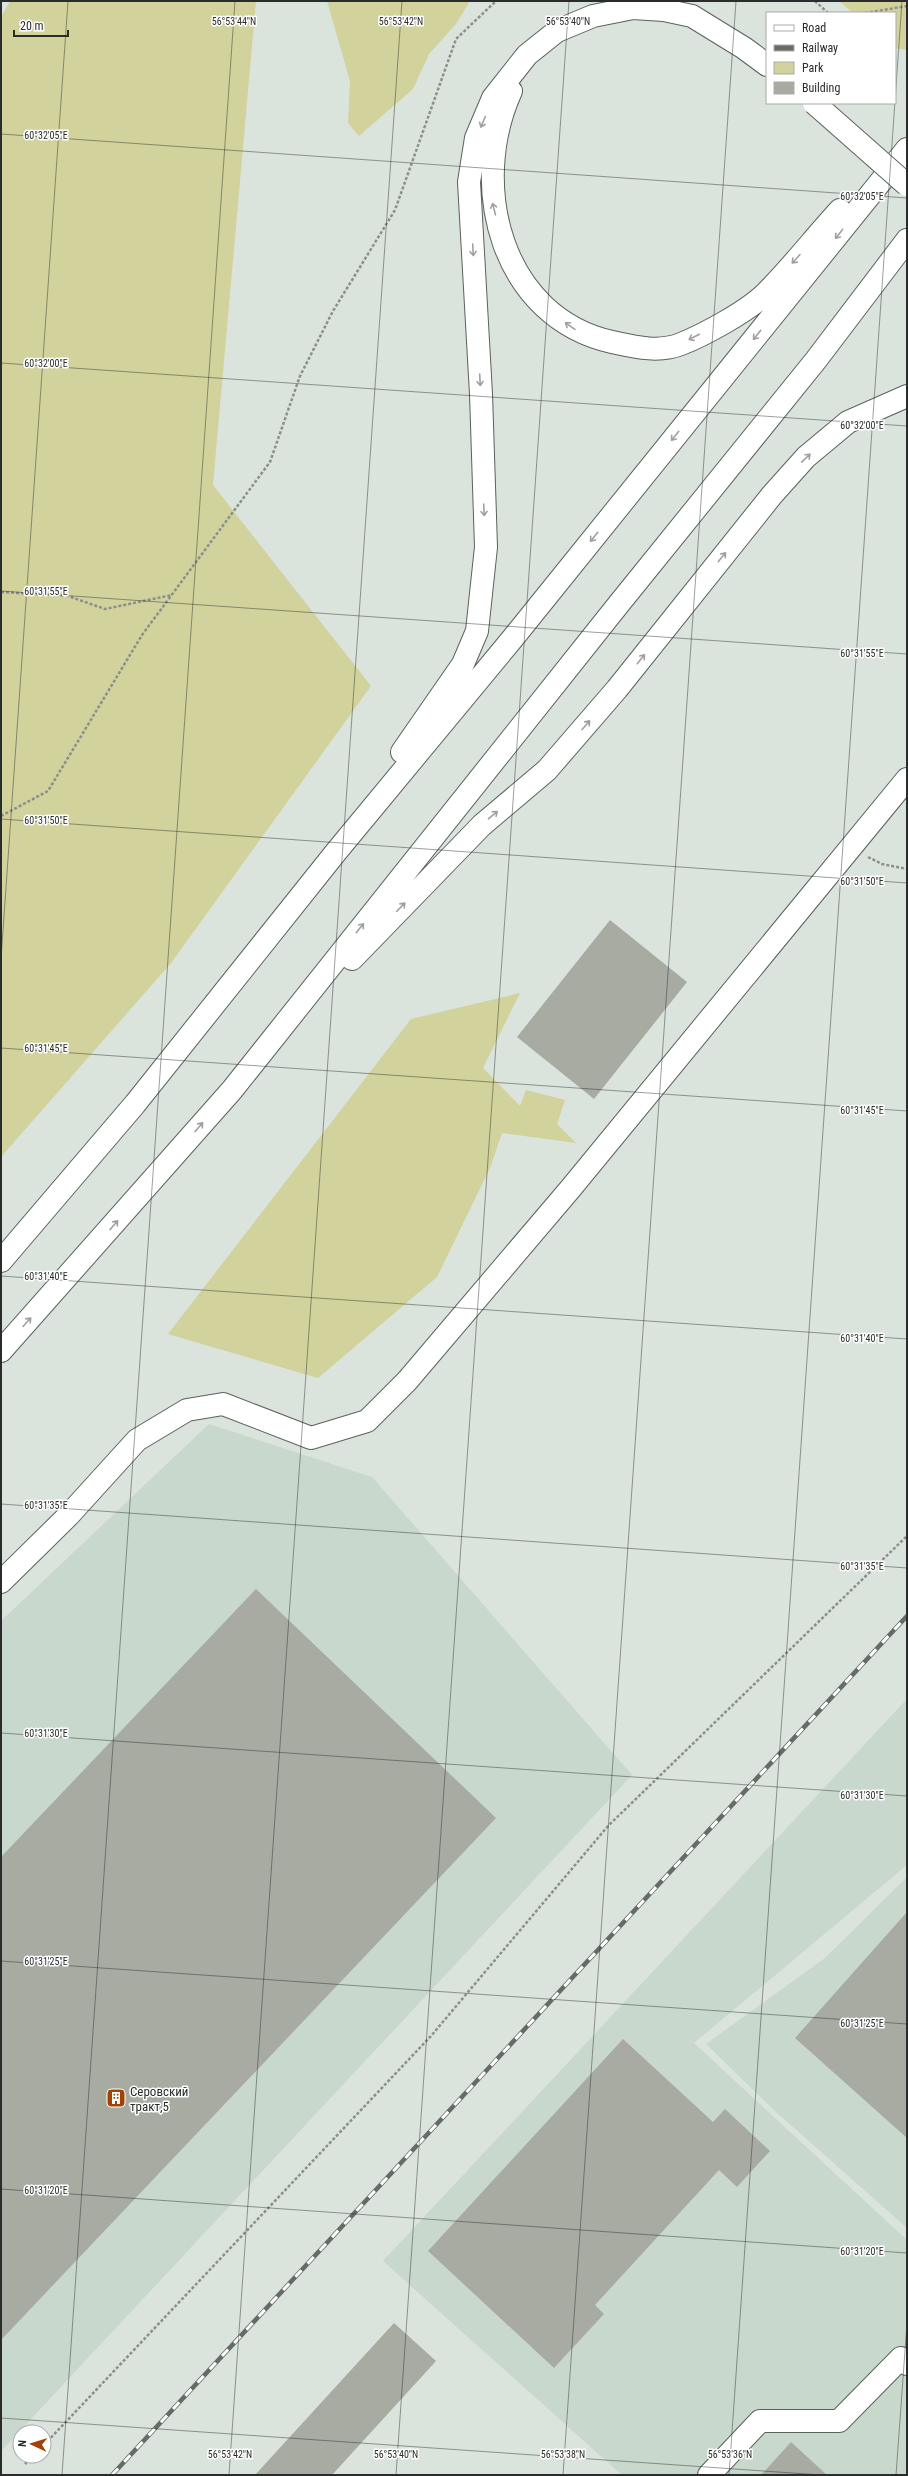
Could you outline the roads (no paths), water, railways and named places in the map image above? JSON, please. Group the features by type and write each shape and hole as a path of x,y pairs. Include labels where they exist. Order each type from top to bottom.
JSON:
{"main road":[{"path":"336,852 463,664 477,631 486,547 481,394 469,182 476,138 493,98 527,55 557,31 593,16 633,8 664,10 692,16 744,48 766,64"},
{"path":"527,55 504,106 494,154 493,204 509,259 527,290 555,315 579,332 633,347 656,349 680,344 724,322 765,294 907,137"},
{"path":"815,104 907,185"},
{"path":"1,1261 135,1104 336,852 513,638 907,149"},
{"path":"232,1090 618,605 816,360 907,240"},
{"path":"1,1351 232,1090 390,918 482,825 547,770 616,689 772,495 806,457 848,422 907,396"},
{"path":"1,1582 68,1516 138,1440 187,1410 223,1404 311,1438 367,1421 407,1381 566,1194 907,779"},
{"path":"709,2475 760,2421 838,2420 901,2358 907,2364"}],"railway":[{"path":"112,2475 907,1616"}],"place":[{"name":"Серовский тракт,5","path":"116,2098"}]}
